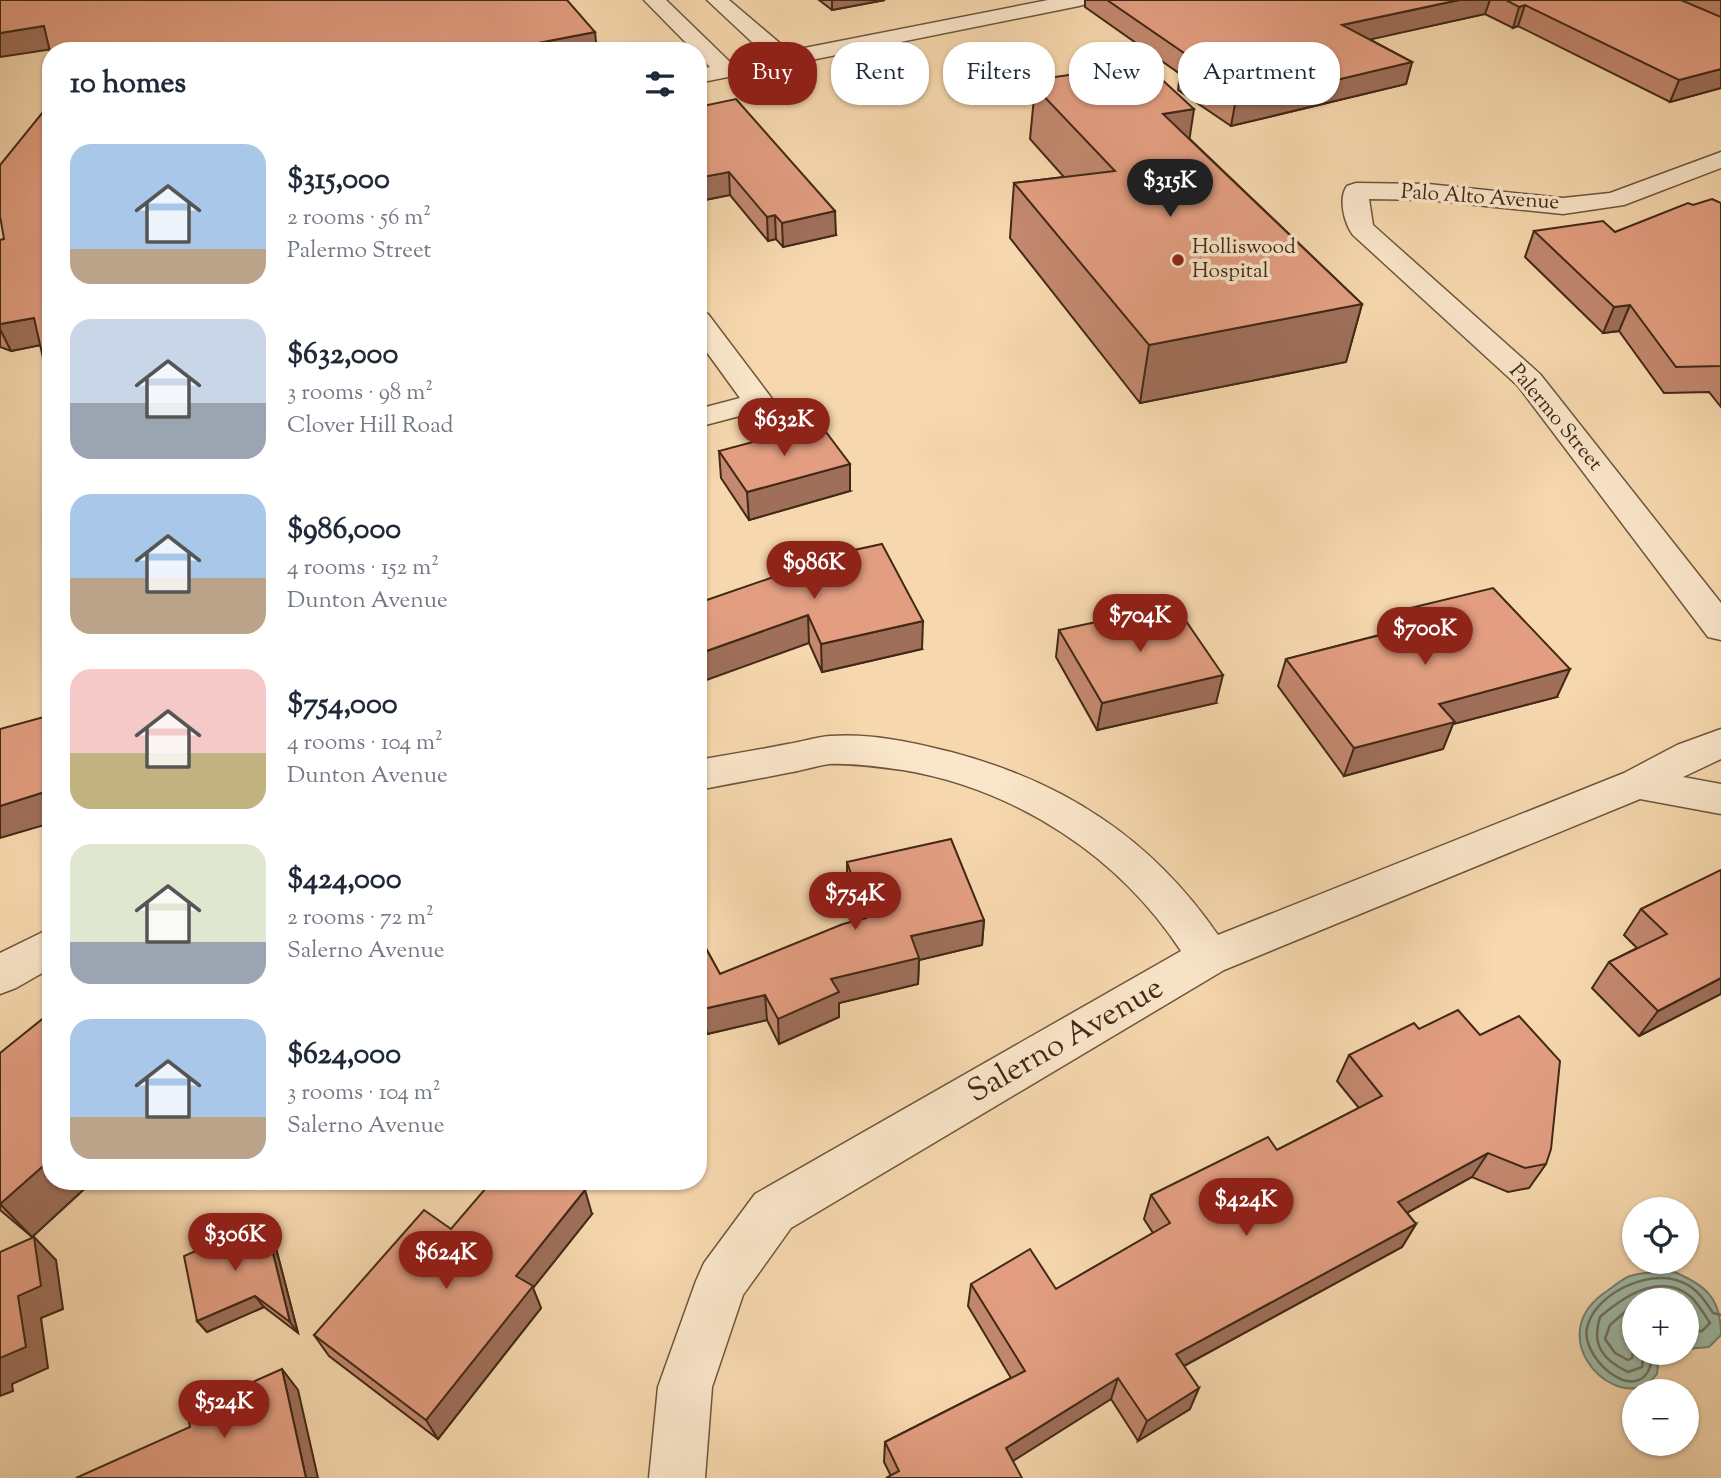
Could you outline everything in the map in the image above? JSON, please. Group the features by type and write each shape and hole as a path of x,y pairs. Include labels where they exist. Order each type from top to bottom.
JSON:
{"street":[{"path":"654,0 697,42"},
{"path":"717,0 765,42"},
{"path":"817,51 1079,0"},
{"path":"707,52 727,71"},
{"path":"707,74 727,71"},
{"name":"Palo Alto Avenue","path":"1356,191 1428,192 1563,206 1615,200 1721,159"},
{"name":"Palermo Street","path":"1356,191 1358,221 1362,229 1529,380 1721,628"},
{"path":"707,332 759,402 707,416"},
{"name":"Salerno Avenue","path":"677,1478 685,1387 722,1281 773,1211 1209,957 1638,784 1691,755 1721,743"},
{"path":"707,773 832,750 885,754 946,765 1014,788 1079,822 1124,856 1169,901 1209,957"},
{"path":"1638,784 1721,799"},
{"path":"0,975 42,951"}],"water":[{"path":"1640,1274 1678,1274 1694,1282 1709,1294 1714,1302 1721,1335 1709,1347 1699,1348 1699,1288 1622,1288 1622,1365 1658,1365 1657,1374 1652,1379 1622,1379 1622,1386 1614,1385 1599,1375 1588,1361 1581,1344 1580,1326 1589,1308 1627,1277"}],"building":[{"path":"0,0 567,0 595,32 543,42 48,42 44,26 0,33"},
{"path":"1107,0 1459,0 1342,25 1412,62 1340,79 1340,42 1178,42 1178,49"},
{"path":"1506,0 1681,0 1721,17 1721,69 1679,80 1525,5 1519,7"},
{"path":"1069,75 1069,105 1164,105 1164,81 1178,94 1178,105 1190,105 1194,109 1163,114 1362,304 1149,345 1014,183 1115,171 1052,105 1055,105 1055,77"},
{"path":"728,101 728,105 741,105 835,211 782,223 775,215 767,217 729,172 707,176 707,105"},
{"path":"42,113 42,353 34,318 0,324 0,240 4,239 0,216 0,165"},
{"path":"1712,199 1721,203 1721,366 1676,367 1630,305 1614,307 1534,231 1603,221 1615,232 1688,203 1693,205"},
{"path":"820,424 850,464 747,492 719,451"},
{"path":"882,544 923,621 821,644 808,615 707,651 707,600 788,572 785,565"},
{"path":"1493,588 1570,669 1439,704 1455,722 1354,748 1286,659 1416,626 1402,610"},
{"path":"1175,605 1223,675 1102,703 1059,630"},
{"path":"42,717 42,793 0,806 0,729"},
{"path":"951,839 984,920 911,936 919,958 831,979 839,992 778,1019 765,995 707,1008 707,950 720,974 843,924 866,918 847,862"},
{"path":"1721,870 1721,978 1658,1011 1609,962 1667,934 1641,909"},
{"path":"1458,1010 1480,1035 1519,1016 1560,1061 1551,1149 1546,1164 1525,1168 1488,1153 1398,1202 1416,1224 1176,1354 1199,1388 1147,1421 1118,1378 1006,1448 1022,1478 886,1478 899,1471 885,1442 1025,1371 971,1284 1030,1249 1056,1289 1170,1223 1151,1195 1268,1137 1277,1150 1382,1096 1349,1055 1414,1023 1419,1029"},
{"path":"42,1019 42,1167 0,1204 0,1053"},
{"path":"484,1190 585,1190 516,1276 533,1286 426,1420 314,1335 424,1210 451,1229"},
{"path":"265,1221 290,1322 255,1296 197,1321 184,1256"},
{"path":"34,1237 41,1286 18,1296 26,1347 0,1358 0,1252"},
{"path":"282,1369 306,1478 76,1478 190,1427 187,1411"}],"place":[{"name":"Holliswood Hospital","path":"1178,260"}]}
